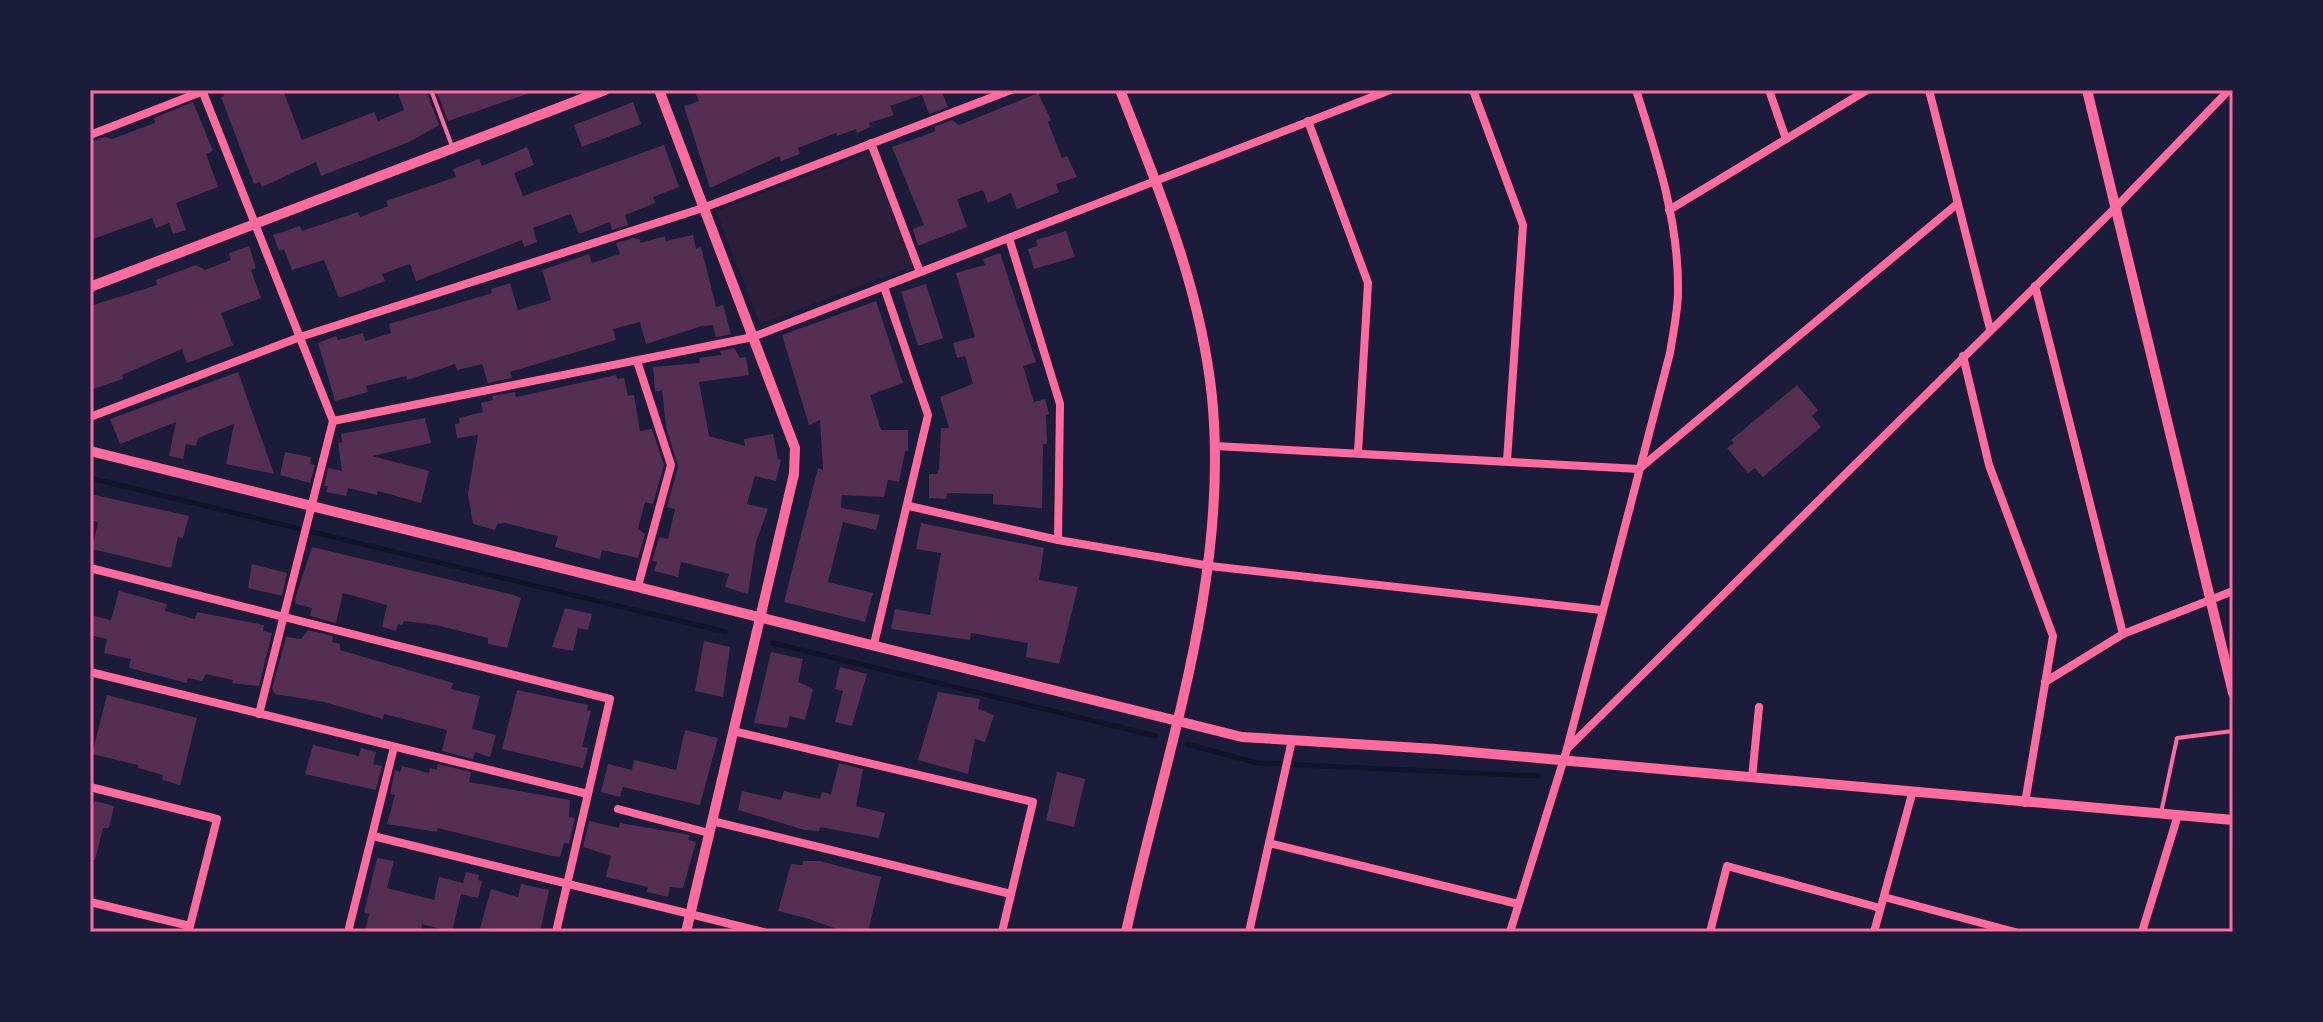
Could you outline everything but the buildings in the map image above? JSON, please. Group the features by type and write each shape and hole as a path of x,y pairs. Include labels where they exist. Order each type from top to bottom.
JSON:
{"street":[{"path":"90,287 605,90"},
{"path":"659,90 795,448 794,474 686,932"},
{"path":"90,417 300,337 703,208 1011,90"},
{"path":"1120,90 1183,261 1204,343 1215,446 1210,566 1126,932"},
{"path":"333,421 753,337 1390,90"},
{"path":"1473,90 1523,225 1507,461"},
{"path":"1510,932 1564,755 1670,353 1678,291 1669,210 1660,162 1636,90"},
{"path":"1769,90 1786,139"},
{"path":"1669,210 1867,90"},
{"path":"1929,90 1990,329"},
{"path":"2087,90 2210,598 2228,652 2233,693"},
{"path":"1564,755 2116,207 2229,90"},
{"path":"90,135 204,91 333,421 259,714"},
{"path":"1308,121 1368,283 1358,452"},
{"path":"871,143 920,272"},
{"path":"1215,446 1639,469 1957,204"},
{"path":"1009,238 1060,404 1058,540"},
{"path":"2035,286 2123,634"},
{"path":"874,644 928,415 884,287"},
{"path":"1963,356 1989,465 2053,636 2025,803"},
{"path":"637,361 671,465 638,586"},
{"path":"90,451 1242,737 1564,755 1912,794 2233,820"},
{"path":"909,506 1058,540 1210,566 1601,610"},
{"path":"90,568 610,699 556,932"},
{"path":"2045,682 2123,634 2233,591"},
{"path":"90,672 588,794"},
{"path":"1752,778 1759,707"},
{"path":"733,731 1033,802 1002,932"},
{"path":"1249,932 1292,740"},
{"path":"348,932 394,747"},
{"path":"90,787 217,819 190,926 90,902"},
{"path":"1874,932 1912,794"},
{"path":"618,809 709,833"},
{"path":"2142,932 2178,815"},
{"path":"712,821 1011,894"},
{"path":"373,836 763,932"},
{"path":"1269,843 1518,904"},
{"path":"1710,932 1727,866 1880,908"},
{"path":"1884,897 2015,932"}],"lane":[{"path":"431,90 453,148"},
{"path":"2161,814 2177,738 2233,731"}],"shaded area":[{"path":"869,153 913,266 760,324 716,211"}],"waterway":[{"path":"90,478 726,632"},
{"path":"773,643 1156,736"},
{"path":"1187,744 1257,763 1538,776"}]}
